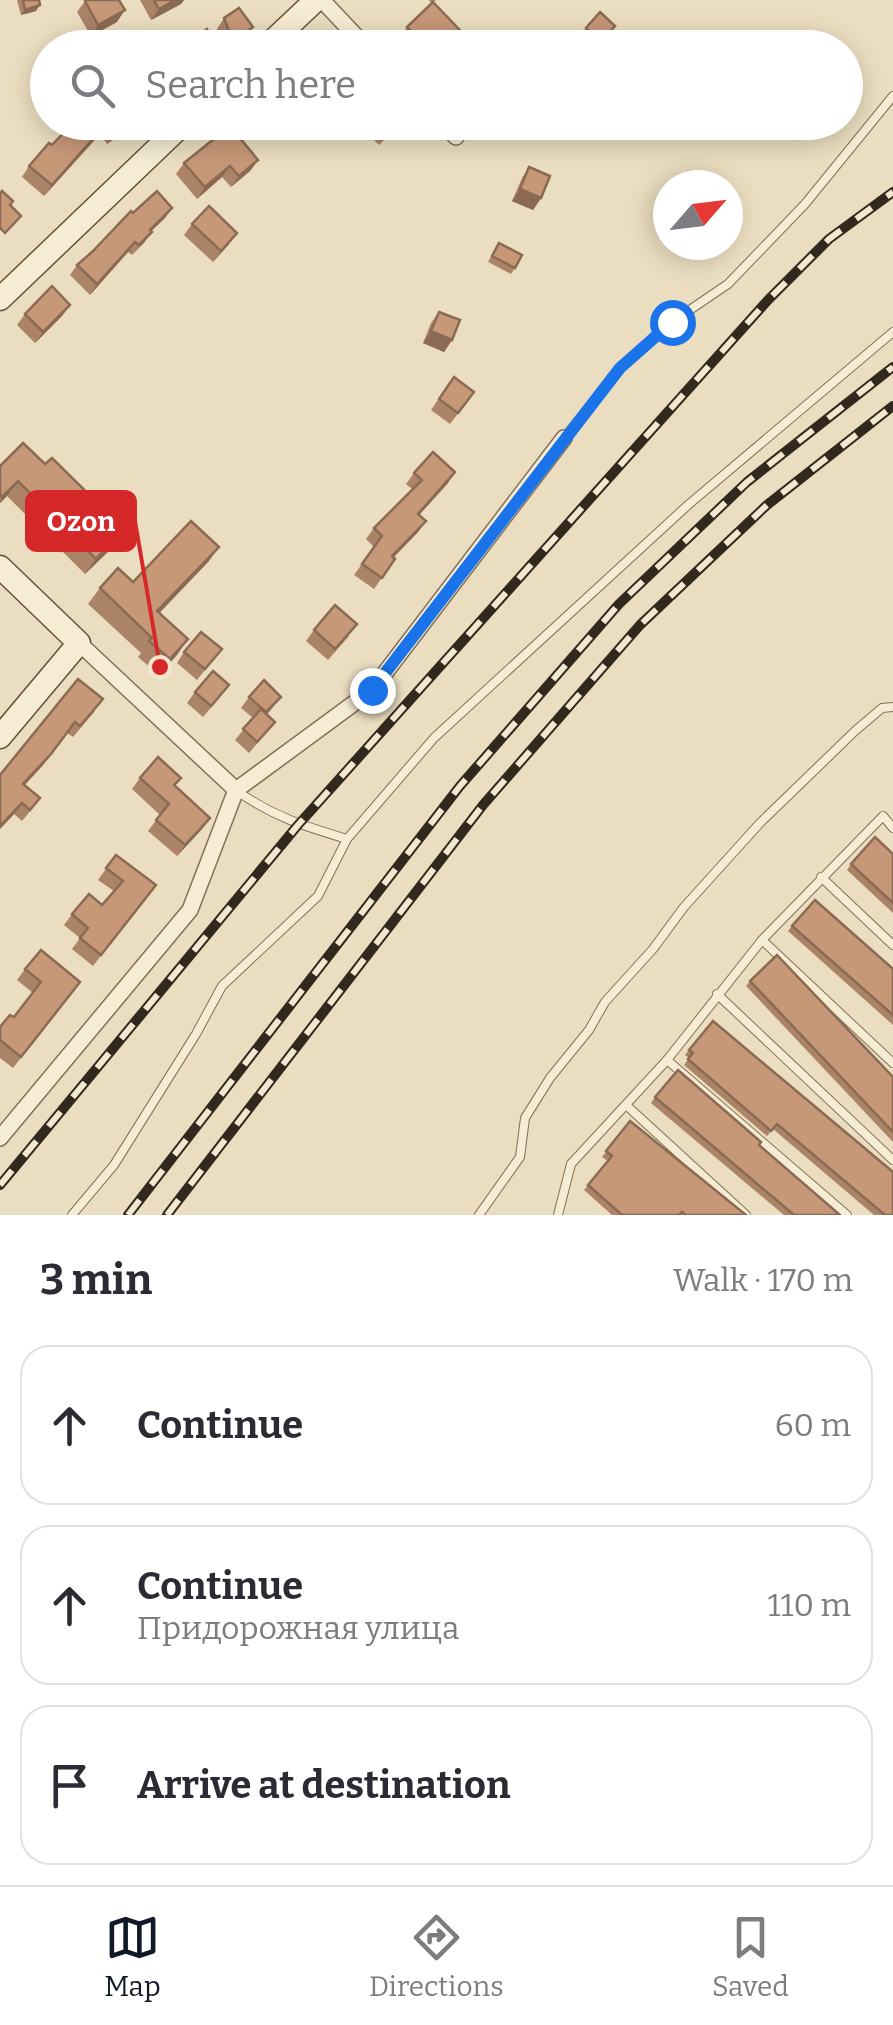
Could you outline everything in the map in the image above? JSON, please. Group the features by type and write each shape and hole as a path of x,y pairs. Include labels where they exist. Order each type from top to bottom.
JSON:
{"street":[{"path":"285,30 319,0 349,30"},
{"path":"0,299 166,140"},
{"path":"0,1138 190,910 236,790 372,690 564,438"},
{"path":"0,567 236,790"},
{"path":"0,737 79,643"}],"lane":[{"path":"863,133 893,96"},
{"path":"564,438 620,368 672,322 728,284 805,204 857,140"},
{"path":"72,1215 114,1165 222,986 318,896 346,839 434,738 688,505 893,332"},
{"path":"480,1215 520,1157 525,1118 605,1002 760,822 882,708 893,708"},
{"path":"236,790 266,811 346,839"},
{"path":"558,1215 571,1164 667,1060 762,940 883,816 893,828"},
{"path":"821,877 893,945"},
{"path":"762,940 893,1063"},
{"path":"717,994 893,1160"},
{"path":"667,1060 848,1215"},
{"path":"626,1105 746,1215"}],"building":[{"path":"23,0 39,0 40,5 25,10"},
{"path":"86,0 119,0 125,10 98,25"},
{"path":"154,0 175,0 159,9"},
{"path":"433,2 460,30 410,30 407,27"},
{"path":"239,8 253,27 228,30 224,18"},
{"path":"600,12 615,26 612,30 586,28"},
{"path":"57,140 92,140 52,185 29,166 49,143"},
{"path":"213,140 242,140 258,160 239,176 230,166 205,187 184,163"},
{"path":"529,167 550,176 541,198 520,189"},
{"path":"2,191 21,216 5,233 0,228"},
{"path":"157,191 172,208 97,284 77,265"},
{"path":"209,206 237,233 221,251 192,224"},
{"path":"499,243 522,255 515,268 492,256"},
{"path":"52,286 70,305 43,332 25,314"},
{"path":"439,312 460,320 452,340 431,331"},
{"path":"454,377 474,392 458,413 439,399"},
{"path":"23,443 45,464 52,458 125,530 96,559 18,481 0,495 0,466"},
{"path":"433,452 455,472 418,514 426,521 392,556 395,559 382,578 362,564 382,536 374,528 422,480 414,473"},
{"path":"191,521 219,547 157,611 188,639 170,659 100,588 118,568 133,582"},
{"path":"335,605 357,624 335,649 314,630"},
{"path":"201,632 222,649 205,669 184,652"},
{"path":"213,671 229,685 211,706 195,692"},
{"path":"78,679 103,699 80,726 75,722 23,784 40,798 30,810 22,803 0,826 0,775"},
{"path":"264,680 281,697 266,712 249,697"},
{"path":"261,709 275,722 257,742 243,729"},
{"path":"158,757 181,778 174,785 210,818 185,845 156,820 169,804 140,778"},
{"path":"875,837 893,854 893,903 851,864"},
{"path":"116,855 156,885 101,955 80,938 88,928 72,914 89,894 102,905 123,881 106,868"},
{"path":"815,900 893,969 893,1015 792,926"},
{"path":"41,950 80,982 21,1057 0,1040 0,1027 10,1015 14,1017 41,982 25,969"},
{"path":"777,955 893,1077 893,1132 750,981"},
{"path":"713,1021 893,1172 893,1215 885,1215 777,1124 771,1131 688,1059 693,1053 689,1050"},
{"path":"678,1070 840,1215 794,1215 655,1097"},
{"path":"630,1121 746,1215 622,1215 588,1185 612,1156 606,1151"}],"railway":[{"path":"0,1185 298,825 768,300 829,239 893,192"},
{"path":"128,1215 460,786 619,604 747,482 893,367"},
{"path":"167,1215 483,805 640,625 767,505 893,406"}],"place":[{"name":"Ozon","path":"160,667"}],"route":[{"path":"372,690 620,368 672,322"}]}
